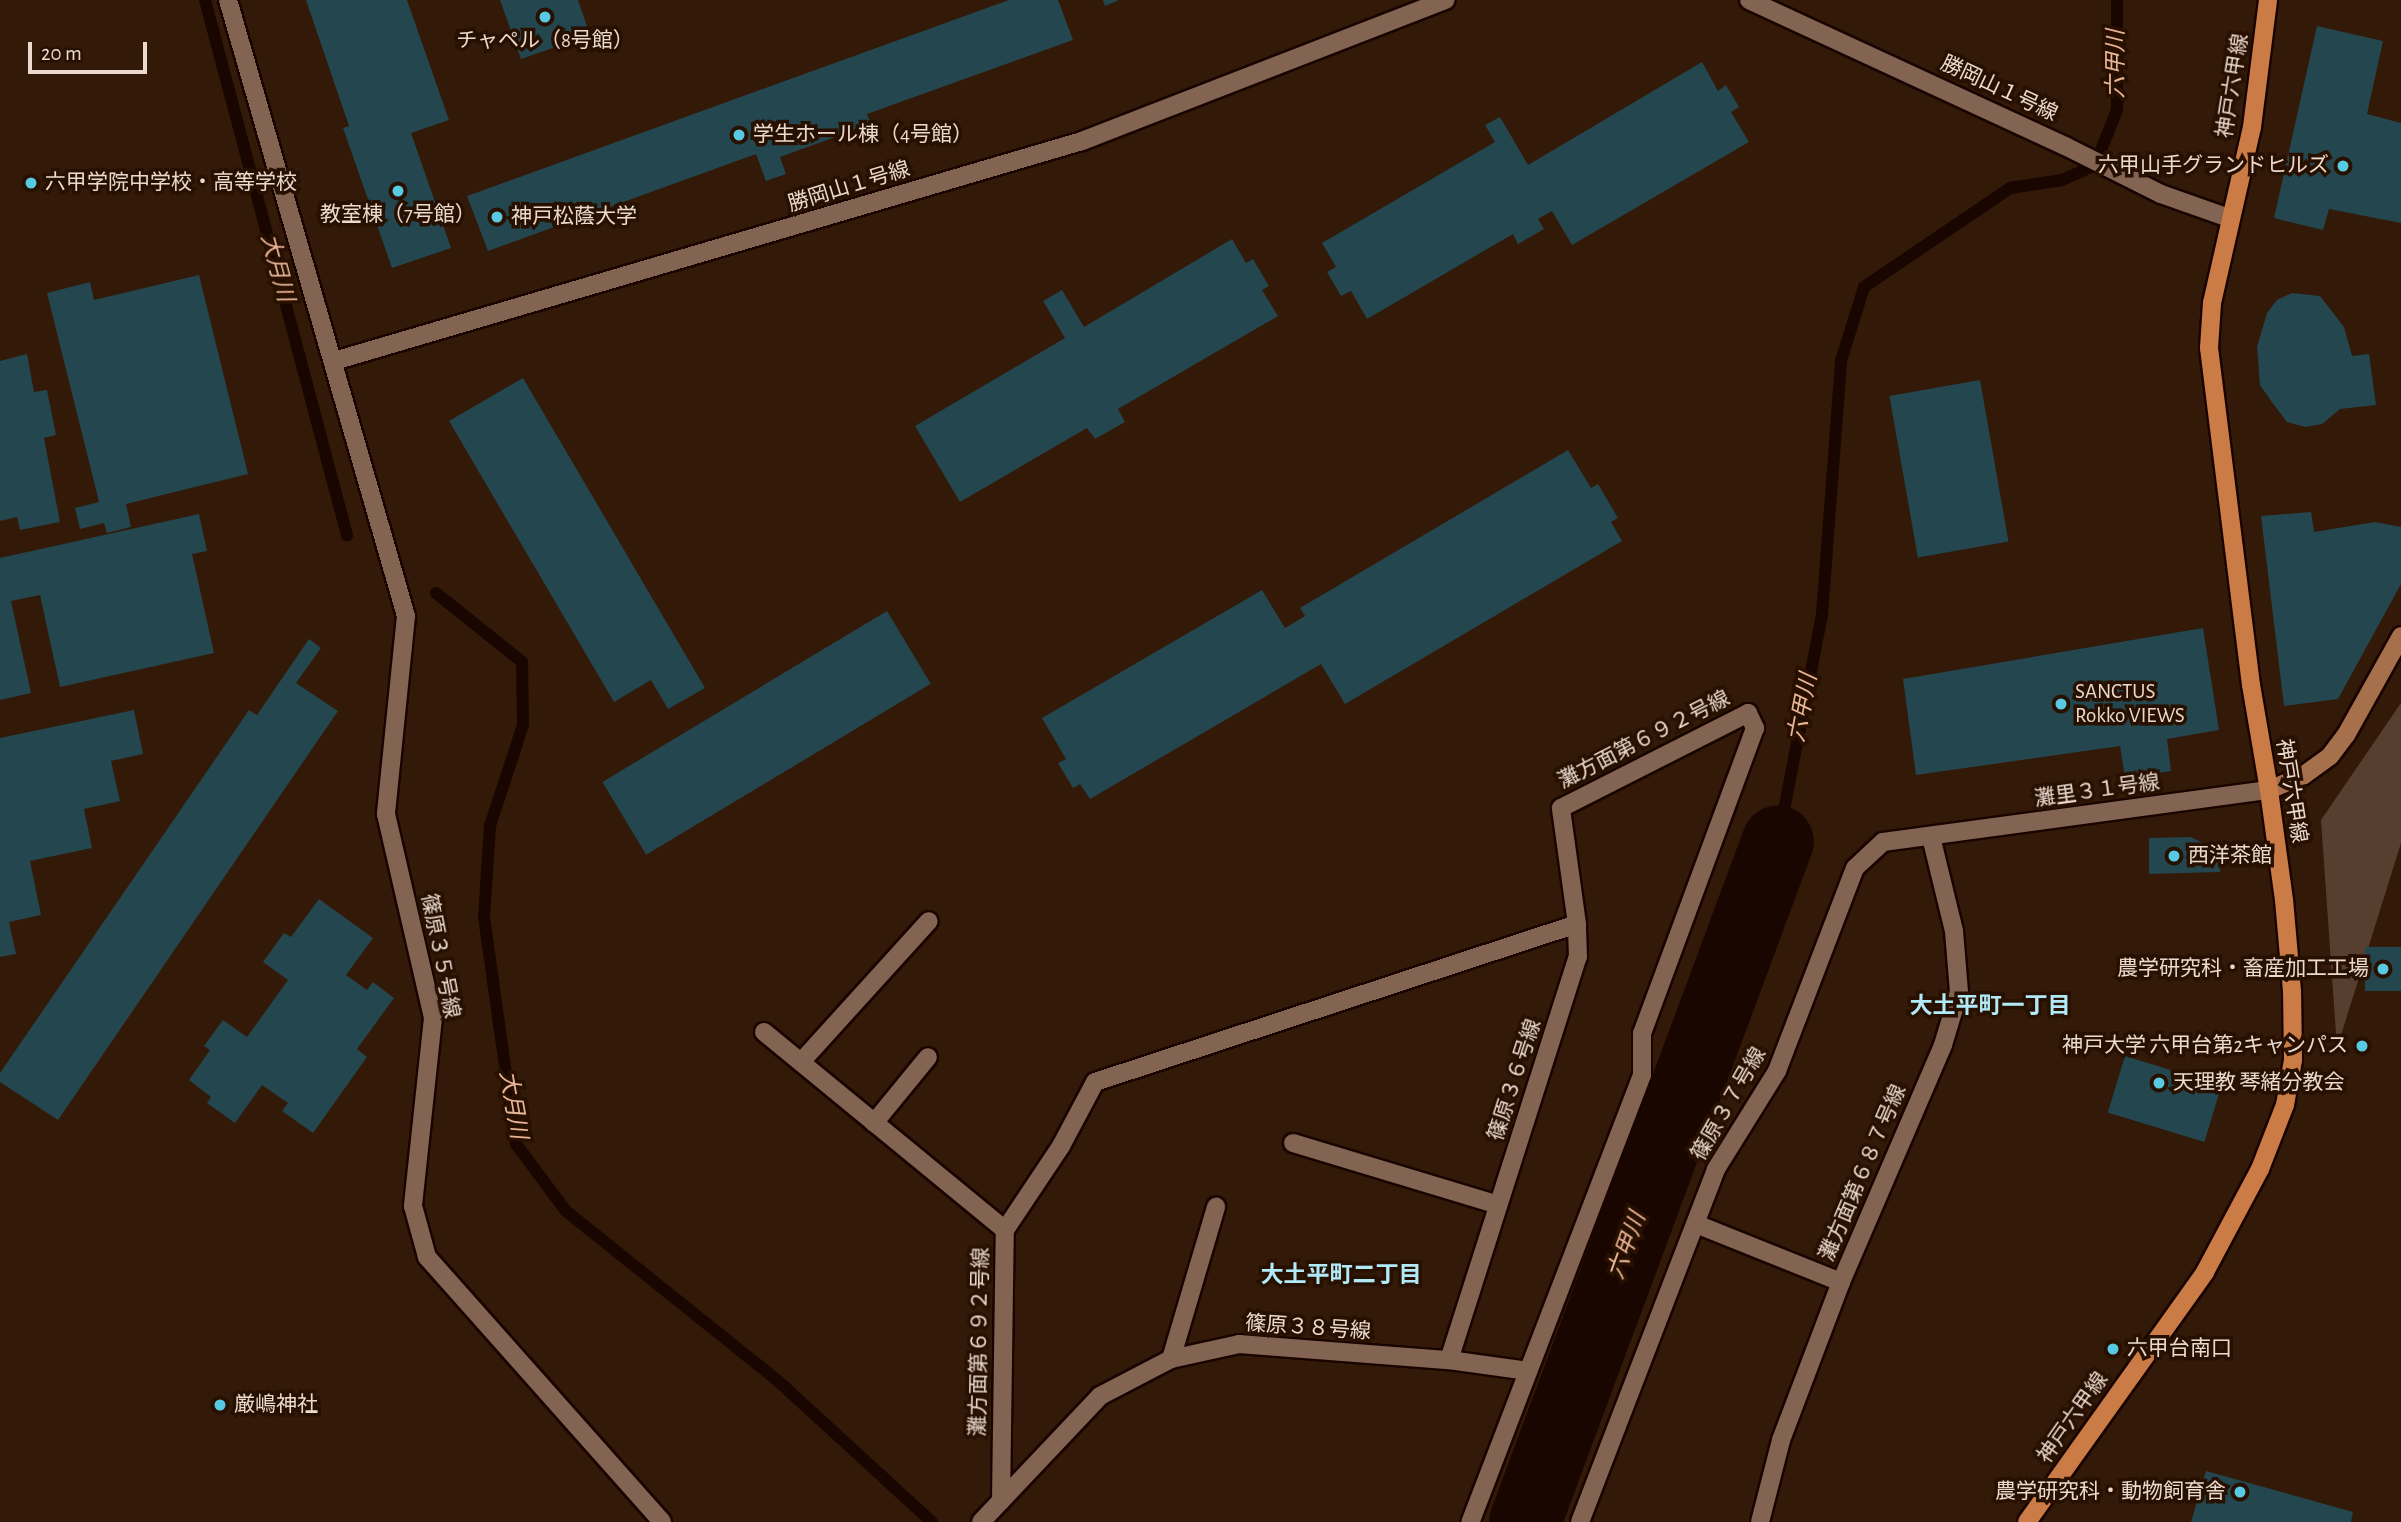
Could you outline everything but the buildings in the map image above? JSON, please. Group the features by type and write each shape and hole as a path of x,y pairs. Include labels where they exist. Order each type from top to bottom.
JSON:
{"main road":[{"name":"神戸六甲線","path":"2027,1522 2204,1272 2260,1169 2285,1105 2293,1060 2292,991 2269,790 2250,685 2209,348 2211,303 2252,127 2268,0"}],"street":[{"name":"篠原３５号線","path":"228,0 406,616 386,814 433,1018 413,1206 427,1257 662,1522"},
{"name":"勝岡山１号線","path":"334,361 1082,141 1446,0"},
{"name":"勝岡山１号線","path":"1749,0 2065,146 2161,194 2229,218"},
{"path":"2269,790 2304,775 2330,756 2346,734 2401,636"},
{"name":"灘方面第６９２号線","path":"1528,1371 1643,1075 1643,1033 1755,728 1748,713 1561,808"},
{"name":"灘里３１号線","path":"1931,837 2269,790"},
{"name":"篠原３６号線","path":"1449,1360 1578,957 1577,924 1561,808"},
{"name":"篠原３７号線","path":"1580,1522 1716,1169 1777,1071 1855,868 1883,842 1931,837"},
{"name":"灘方面第６８７号線","path":"1760,1522 1781,1440 1841,1282 1943,1045 1959,992 1954,931 1931,837"},
{"path":"800,1062 929,921"},
{"name":"灘方面第６９２号線","path":"1001,1501 1005,1230 1061,1146 1094,1082 1577,924"},
{"path":"764,1032 1005,1230"},
{"path":"874,1124 928,1057"},
{"path":"1293,1143 1499,1205"},
{"path":"1171,1359 1216,1207"},
{"path":"1696,1224 1841,1282"},
{"name":"篠原３８号線","path":"981,1522 1100,1396 1171,1359 1238,1344 1449,1360 1528,1371"},
{"path":"1470,1522 1528,1371"}],"shaded area":[{"path":"2401,703 2401,843 2337,1048 2321,820"}],"waterway":[{"name":"大月川","path":"205,0 347,535"},
{"name":"六甲川","path":"1778,841 1822,615 1841,361 1864,287 2010,188 2062,180 2095,165 2117,110 2117,0"},
{"name":"大月川","path":"436,593 522,662 523,725 490,826 484,917 516,1144 566,1211 777,1380 932,1522"},
{"name":"六甲川","path":"1525,1522 1778,841"}],"place":[{"name":"チャペル（8号館）","path":"545,17"},
{"name":"学生ホール棟（4号館）","path":"739,135"},
{"name":"六甲山手グランドヒルズ","path":"2343,166"},
{"name":"六甲学院中学校・高等学校","path":"31,183"},
{"name":"教室棟（7号館）","path":"398,191"},
{"name":"神戸松蔭大学","path":"497,217"},
{"name":"SANCTUS Rokko VIEWS","path":"2061,704"},
{"name":"西洋茶館","path":"2174,856"},
{"name":"農学研究科・畜産加工工場","path":"2383,969"},
{"name":"神戸大学 六甲台第2キャンパス","path":"2362,1046"},
{"name":"天理教 琴緒分教会","path":"2159,1083"},
{"name":"六甲台南口","path":"2113,1349"},
{"name":"厳嶋神社","path":"220,1405"},
{"name":"農学研究科・動物飼育舎","path":"2240,1492"}],"district":[{"name":"大土平町一丁目","path":"1990,1007"},
{"name":"大土平町二丁目","path":"1341,1276"}]}
